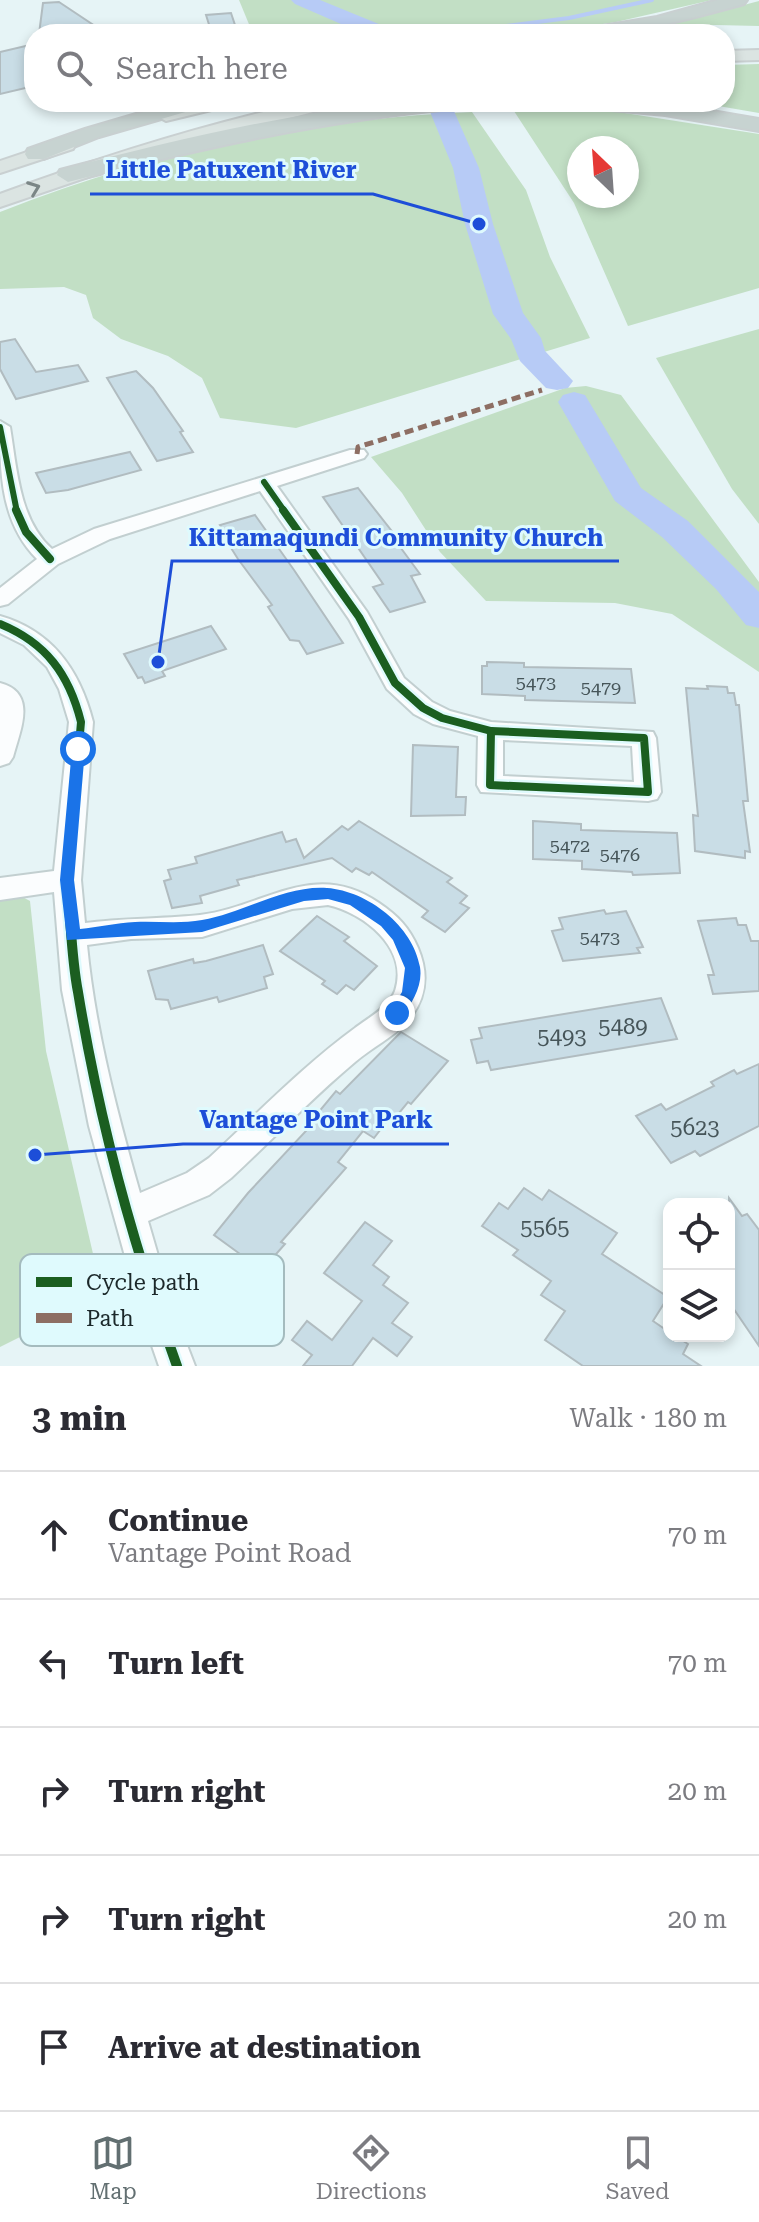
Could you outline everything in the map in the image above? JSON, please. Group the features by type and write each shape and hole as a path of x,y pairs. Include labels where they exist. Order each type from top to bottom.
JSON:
{"highway":[{"path":"648,24 738,0"},
{"path":"36,154 92,133 164,112"},
{"path":"68,175 254,128 367,112"},
{"path":"683,112 759,125"}],"main road":[{"path":"735,56 759,55"},
{"path":"0,167 185,112"},
{"path":"0,201 126,155 284,112"}],"street":[{"path":"0,427 14,506 39,551 50,559"},
{"path":"0,599 50,559 127,523 357,454"},
{"path":"264,482 359,617 383,665 406,695 442,718 491,731 644,738 648,792 490,785 491,731"},
{"path":"0,624 33,641 52,657 66,674 76,699 81,722 67,880 77,990 89,1053 141,1254"},
{"path":"0,691 11,701 13,712 2,743"},
{"path":"0,889 67,880"},
{"path":"73,936 131,928 202,926 292,898 328,894 354,900 386,922 399,936 412,968 409,993 397,1013 345,1052 220,1168 198,1184 129,1213"},
{"path":"170,1346 177,1366"}],"green space":[{"path":"239,0 712,0 603,24 249,24"},
{"path":"759,1 759,26 672,24"},
{"path":"759,64 759,113 735,109 735,65"},
{"path":"472,112 526,190 550,257 590,338 296,428 220,418 202,378 168,356 121,339 93,318 86,295 64,287 0,289 0,212 115,172 232,142 351,122"},
{"path":"515,112 618,112 759,134 759,288 628,326 576,208 639,208 639,136 567,136 567,192"},
{"path":"759,329 759,524 732,489 656,358"},
{"path":"586,386 621,395 759,582 759,672 672,614 615,603 486,601 440,552 402,493 371,457 565,388"},
{"path":"15,893 30,901 46,1051 93,1254 20,1254 20,1337 0,1347 0,896"}],"building":[{"path":"59,2 92,24 40,24 43,3"},
{"path":"231,13 235,24 209,24 206,15"},
{"path":"24,46 24,88 0,94 0,52"},
{"path":"15,339 36,372 78,365 88,381 16,399 0,369 0,342"},
{"path":"136,371 153,388 183,431 180,432 193,452 157,461 107,378"},
{"path":"130,452 141,470 68,490 46,493 36,473"},
{"path":"358,488 398,539 395,540 420,574 411,576 425,602 390,612 373,587 383,584 323,497"},
{"path":"255,515 343,643 307,654 299,641 290,640 268,607 272,605 238,559 231,548 235,547 220,525"},
{"path":"211,626 226,649 162,671 165,676 145,683 142,677 138,678 124,654"},
{"path":"487,662 524,663 524,667 631,669 635,703 525,700 525,696 482,694 482,666 487,666"},
{"path":"707,686 727,687 728,693 734,693 736,705 739,705 748,801 743,801 750,852 745,851 745,858 695,851 693,815 698,816 686,688 708,689"},
{"path":"413,745 458,747 456,797 466,797 465,815 411,816"},
{"path":"359,821 452,878 447,882 467,896 460,903 469,908 445,932 422,917 428,911 372,872 369,875 356,868 352,872 332,858 237,880 239,885 200,896 202,903 172,908 164,881 171,879 168,870 197,863 195,857 282,832 286,842 296,839 304,858 342,826 348,830"},
{"path":"533,821 581,824 581,830 677,833 680,873 633,875 632,872 582,869 582,861 533,859"},
{"path":"604,910 606,914 626,911 643,947 637,948 640,953 563,961 552,931 563,929 559,918"},
{"path":"317,916 349,937 344,941 377,966 354,990 346,985 337,994 322,984 325,981 280,951"},
{"path":"736,918 738,925 746,925 751,941 759,941 759,991 713,994 708,975 714,975 698,921"},
{"path":"263,945 273,974 264,977 267,988 219,1002 217,997 171,1009 168,1000 156,999 148,971 193,959 194,963 206,961"},
{"path":"661,998 677,1039 491,1070 488,1061 477,1063 471,1040 482,1038 479,1028"},
{"path":"401,1032 448,1061 411,1104 408,1102 395,1118 391,1116 374,1138 363,1131 338,1162 346,1168 281,1242 285,1244 276,1254 240,1254 214,1235 248,1193 320,1116 317,1114 336,1091 340,1094"},
{"path":"759,1064 759,1126 700,1156 695,1151 671,1163 636,1116 661,1104 666,1110 714,1086 711,1082 734,1070 737,1074"},
{"path":"524,1188 542,1200 549,1190 617,1233 602,1254 663,1294 663,1305 653,1321 663,1328 663,1342 688,1344 683,1354 701,1366 583,1366 545,1340 565,1311 541,1295 551,1281 513,1255 518,1250 482,1226 499,1203 508,1209"},
{"path":"735,1206 742,1216 747,1214 759,1230 759,1346 735,1311"},
{"path":"365,1222 392,1241 373,1265 389,1277 383,1285 408,1303 392,1323 412,1337 397,1356 373,1338 352,1366 303,1366 312,1355 292,1340 307,1321 332,1340 362,1301 324,1273"}],"waterway":[{"path":"302,0 359,24"},
{"path":"522,24 569,18 652,0"},
{"path":"441,112 466,168 479,224 508,314 526,338 531,354 557,381"},
{"path":"574,402 627,494 675,529 729,581 759,616"}],"marked path":[{"path":"357,454 358,447 542,390"}],"cycle path":[{"path":"0,427 18,516 36,547 50,559"},
{"path":"264,482 359,617 395,683 423,708 442,718 491,731 644,738 648,792 490,785 491,731"},
{"path":"0,624 32,640 55,661 71,689 81,722 67,880 77,990 105,1126 141,1254"},
{"path":"170,1346 177,1366"}],"place":[{"name":"Little Patuxent River","path":"479,224"},
{"name":"Kittamaqundi Community Church","path":"158,662"},
{"name":"Vantage Point Park","path":"35,1155"}],"route":[{"path":"78,749 67,880 73,936 131,928 202,926 304,895 328,894 354,900 386,922 406,949 412,968 409,993 397,1013"}]}
